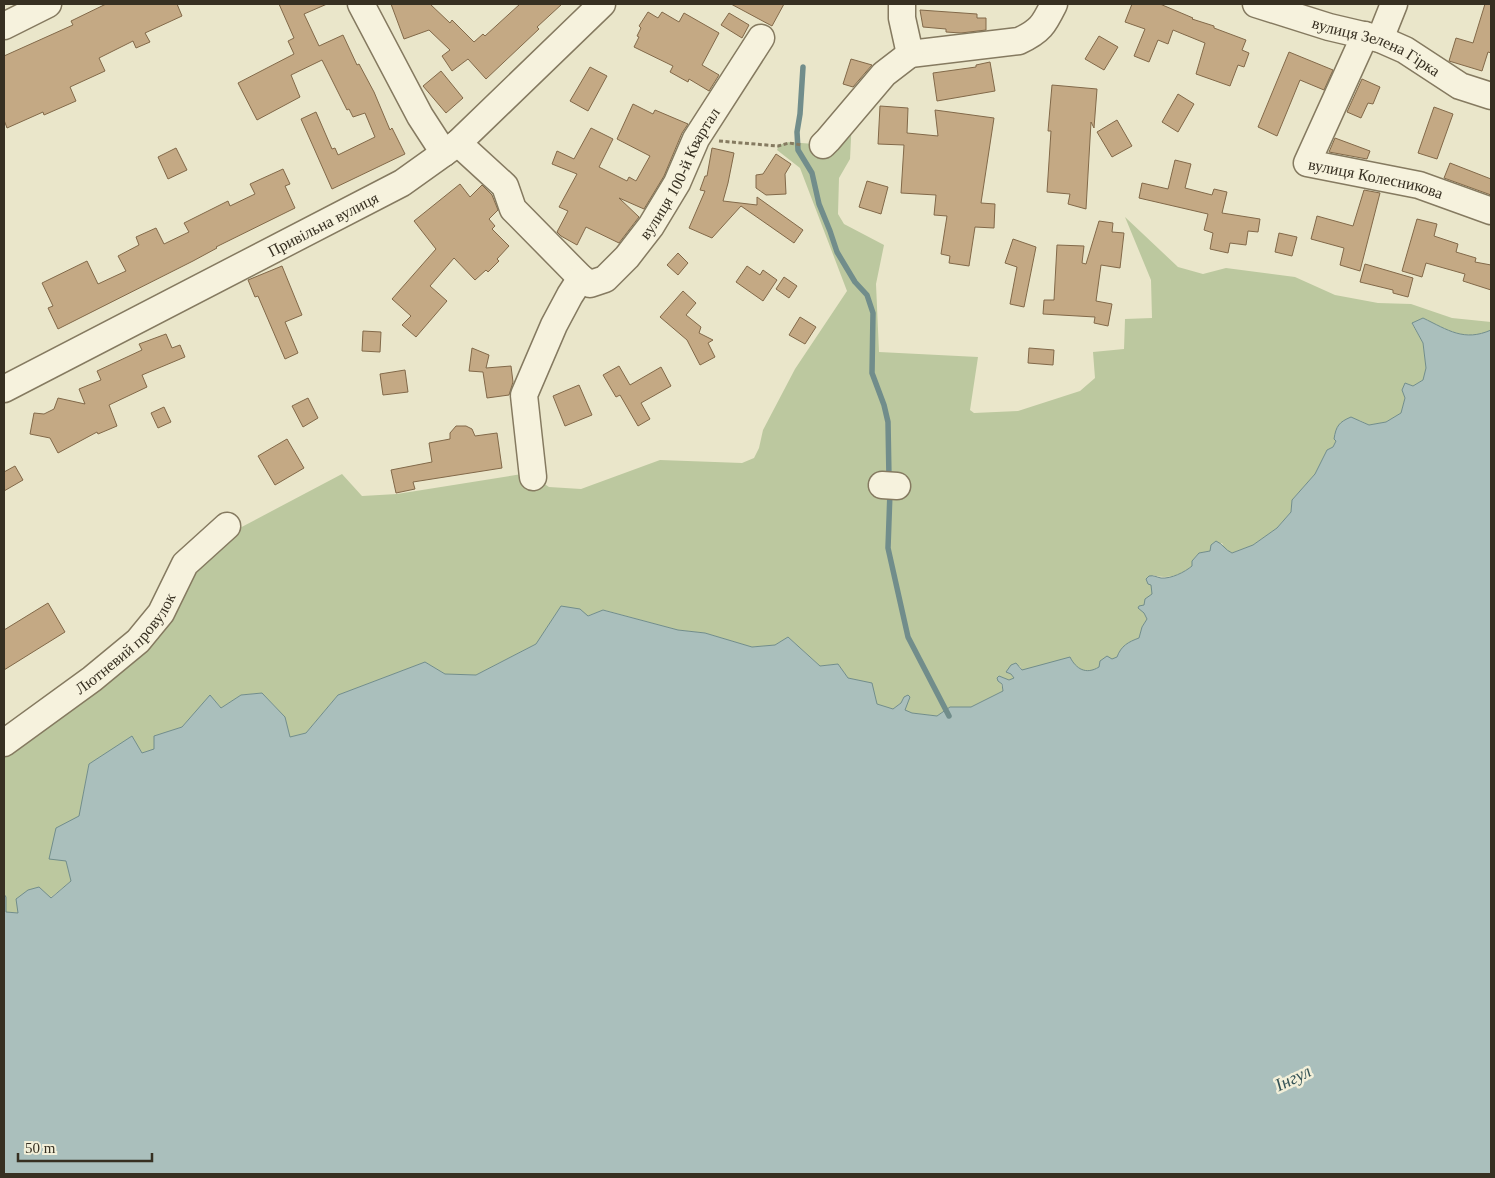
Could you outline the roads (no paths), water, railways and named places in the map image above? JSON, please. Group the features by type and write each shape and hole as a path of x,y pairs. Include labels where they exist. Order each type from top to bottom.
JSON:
{"street":[{"path":"4,26 48,4"},
{"path":"361,4 420,116 451,148 505,186 513,209 581,278 554,325 524,395 533,477"},
{"name":"Привільна вулиця","path":"4,389 402,183 451,148 602,4"},
{"path":"902,4 902,18 910,54"},
{"path":"812,145 828,140 884,74 910,54 1019,41 1034,34 1045,23 1054,4"},
{"name":"вулиця Зелена Гірка","path":"1256,4 1329,27 1372,37 1405,50 1460,86 1491,96"},
{"name":"вулиця Колесникова","path":"1394,4 1372,37 1307,163 1419,185 1491,211"},
{"name":"вулиця 100-й Квартал","path":"581,278 590,284 605,279 627,257 651,226 677,183 696,139 761,38"},
{"name":"Лютневий провулок","path":"4,743 92,679 138,641 161,613 185,564 227,526"}],"water":[{"name":"Інгул","path":"1423,318 1448,330 1464,335 1491,330 1491,1174 4,1174 4,894 6,897 6,912 18,913 16,899 28,890 39,887 51,898 71,881 66,861 49,859 56,828 79,816 89,764 132,736 142,753 154,749 154,736 182,727 210,695 221,708 241,695 262,693 285,717 290,737 306,733 338,695 425,662 445,674 476,675 536,644 561,606 580,609 588,616 603,610 678,630 705,633 752,647 775,645 788,637 820,666 838,664 848,678 872,683 877,704 893,709 908,695 910,697 905,710 912,713 937,716 950,707 971,707 1003,691 1002,684 997,678 999,676 1009,680 1014,678 1006,672 1011,665 1016,663 1022,670 1070,657 1078,668 1090,671 1099,667 1100,661 1107,656 1112,659 1117,657 1125,645 1139,638 1142,627 1147,619 1138,608 1144,605 1145,599 1152,594 1151,585 1148,584 1146,579 1149,576 1165,578 1182,573 1192,566 1192,561 1199,553 1210,551 1211,545 1216,541 1232,553 1253,545 1277,528 1291,512 1292,500 1315,474 1327,450 1333,447 1336,441 1334,439 1336,431 1341,423 1351,417 1369,425 1386,422 1401,413 1405,398 1402,390 1405,383 1413,386 1423,380 1426,368 1423,343 1412,323"}],"waterway":[{"path":"803,67 797,132 798,150 812,173 819,204 837,252 855,282 867,295 873,313 872,373 888,422 889,478"},
{"path":"890,492 888,548 908,637 949,716"}]}
